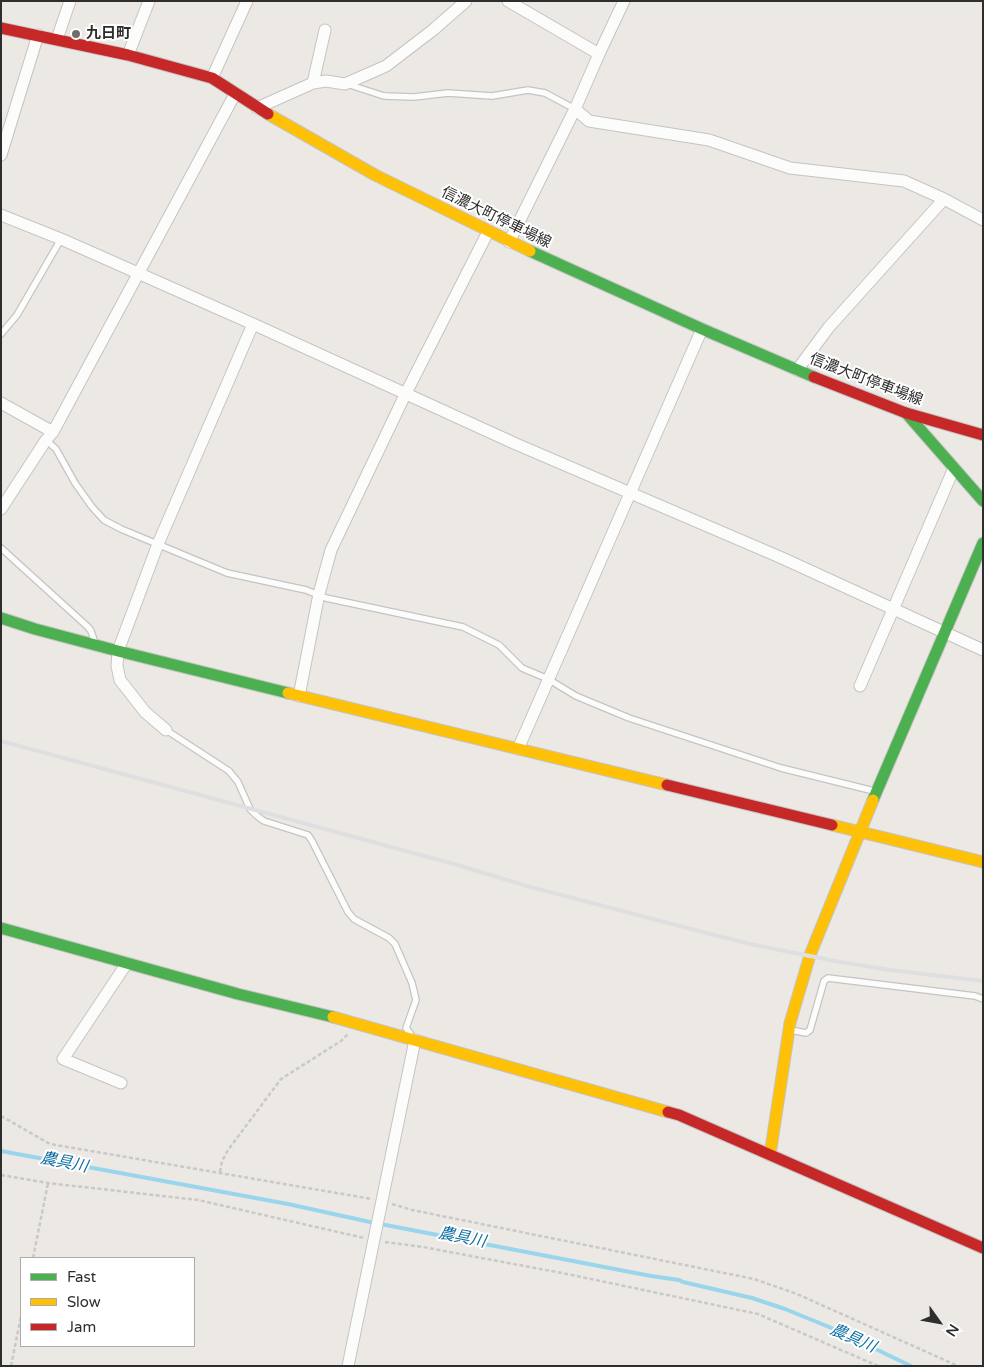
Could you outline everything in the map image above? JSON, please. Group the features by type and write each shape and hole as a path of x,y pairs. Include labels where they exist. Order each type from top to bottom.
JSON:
{"street":[{"path":"57,39 70,1"},
{"path":"128,55 149,1"},
{"path":"212,78 247,1"},
{"path":"257,108 313,83 326,81 345,84 386,66 433,30 466,1"},
{"path":"508,1 599,54"},
{"path":"509,242 575,110 624,1"},
{"name":"信濃大町停車場線","path":"1,28 128,55 212,78 257,108 375,175 509,242 798,370 906,413 983,434"},
{"path":"313,83 325,30"},
{"path":"1,155 38,35"},
{"path":"1,508 50,436 235,94"},
{"path":"575,110 589,121 709,140 790,168 904,181 944,199 983,220"},
{"path":"798,370 830,327 944,199"},
{"path":"1,215 253,324 405,395 630,494 782,558 983,650"},
{"path":"299,696 319,594 331,550 405,395 488,232"},
{"path":"166,730 145,712 120,680 117,666 118,651 158,544 253,324"},
{"path":"518,749 702,329"},
{"path":"1,403 50,436"},
{"path":"906,413 983,501"},
{"path":"860,686 954,468"},
{"path":"770,1155 789,1030 810,955 858,832 983,543"},
{"path":"1,618 118,651 299,696 983,862"},
{"path":"1,928 238,994 358,1023 679,1115 983,1248"},
{"path":"120,1083 63,1058 127,963"},
{"path":"348,1366 415,1040"}],"lane":[{"path":"345,84 384,96 414,97 448,93 492,96 528,90 545,93 575,110"},
{"path":"1,334 18,315 60,239"},
{"path":"50,436 52,444 75,484 92,507 104,520 121,529 227,573 319,594 326,598 462,627 500,645 522,668 548,679 576,696 629,718 781,768 876,791"},
{"path":"1,548 88,627 96,645"},
{"path":"166,730 229,771 238,782 250,809 257,816 264,821 308,835 348,912 354,918 389,938 394,944 412,983 416,1000 406,1028 415,1040"},
{"path":"789,1030 806,1033 810,1030 824,981 828,978 975,996 983,999"}],"path":[{"path":"220,1172 222,1161 228,1150 281,1078 341,1041 358,1023"},
{"path":"1,1116 50,1144 220,1172 382,1203 754,1279 798,1294 958,1366"},
{"path":"1,1175 48,1183 198,1200 375,1238 567,1274 758,1314 878,1366"},
{"path":"33,1257 48,1183"},
{"path":"11,1366 20,1321"}],"waterway":[{"name":"農具川","path":"1,1151 288,1204 370,1222 679,1280 752,1298 785,1309 834,1329 911,1366"}],"railway":[{"path":"1,741 454,864 527,886 750,944 890,970 983,981"}],"traffic: fast":[{"path":"530,251 702,329 814,377"},
{"path":"906,413 983,501"},
{"path":"873,800 983,543"},
{"path":"1,618 118,651 288,693"},
{"path":"1,928 238,994 333,1017"}],"traffic: slow":[{"path":"268,114 375,175 530,251"},
{"path":"288,693 667,785"},
{"path":"770,1155 790,1023 810,955 873,800"},
{"path":"832,825 983,862"},
{"path":"333,1017 668,1112"}],"traffic: jam":[{"path":"1,28 128,55 212,78 268,114"},
{"path":"814,377 906,413 983,435"},
{"path":"667,785 832,825"},
{"path":"668,1112 679,1115 983,1248"}],"place":[{"name":"九日町","path":"76,34"}]}
